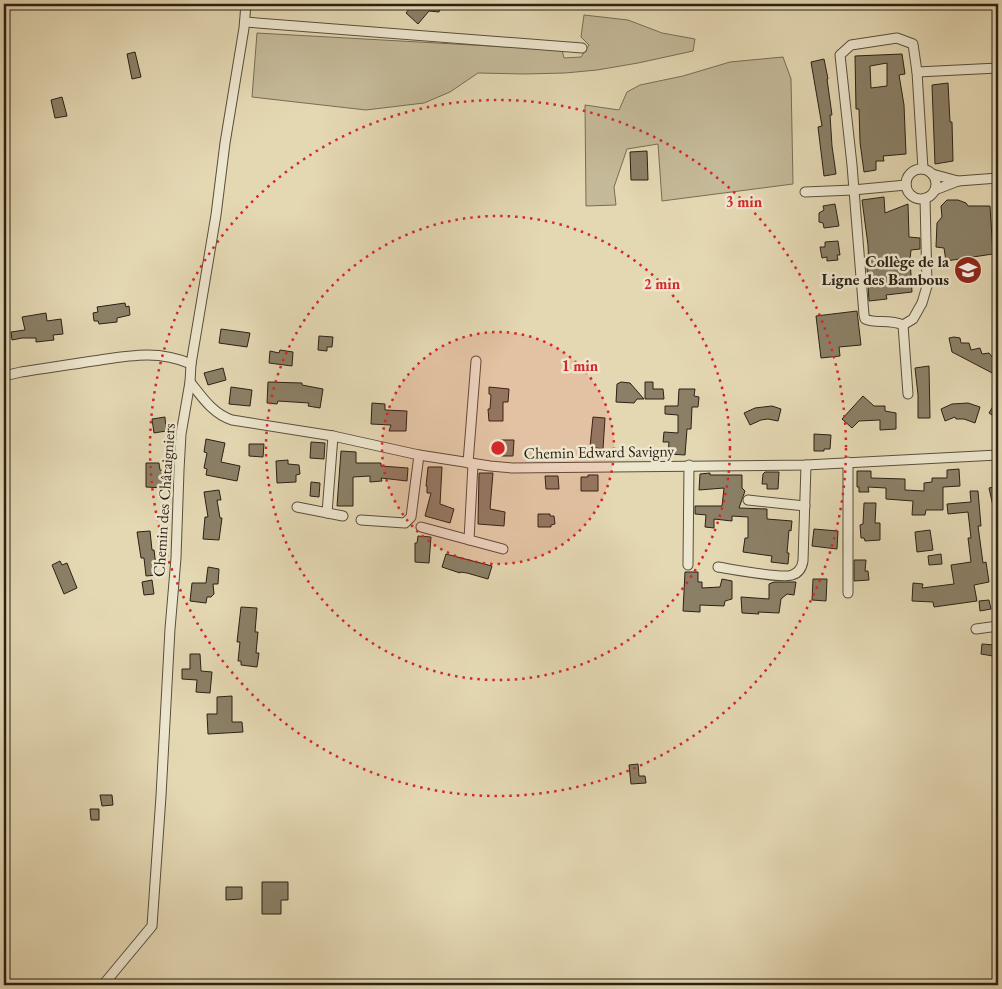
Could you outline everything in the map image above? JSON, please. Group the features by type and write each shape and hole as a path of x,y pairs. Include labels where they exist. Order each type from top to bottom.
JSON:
{"street":[{"name":"Chemin des Châtaigniers","path":"103,985 152,926 176,558 181,434 216,215 225,143 245,22 246,4"},
{"path":"245,22 582,48"},
{"path":"903,325 893,321 869,321 865,319 852,190 852,165 840,55 851,45 897,38 913,44 917,72 923,169"},
{"path":"917,72 998,68"},
{"path":"958,181 918,169 908,176 906,185 910,194 914,197 925,198 935,190 958,181 998,178"},
{"path":"932,174 936,180 935,190"},
{"path":"805,192 906,185"},
{"path":"903,325 913,319 922,302 927,286 925,198"},
{"path":"903,325 908,394"},
{"path":"4,376 142,354 179,358 191,364"},
{"path":"469,540 476,361"},
{"name":"Chemin Edward Savigny","path":"190,382 208,404 226,418 333,436 419,455 512,468 806,464 998,455"},
{"path":"327,513 333,436"},
{"path":"361,520 405,523 409,521 419,455"},
{"path":"848,462 848,593"},
{"path":"718,567 786,576 798,572 803,560 806,464"},
{"path":"688,566 689,465"},
{"path":"748,500 805,506"},
{"path":"297,507 344,516"},
{"path":"421,527 503,549"},
{"path":"976,629 998,626"}],"shaded area":[{"path":"584,15 628,20 662,33 695,39 693,51 597,70 565,73 478,73 450,92 424,103 366,110 252,97 257,33 562,50 564,58 581,57 589,45 581,37"},
{"path":"783,57 791,79 793,184 662,201 658,144 627,149 614,187 616,205 586,206 585,105 619,110 627,92 640,85 683,76 730,62"}],"building":[{"path":"413,4 441,4 439,12 429,11 418,24 406,13"},
{"path":"135,52 141,77 132,79 127,54"},
{"path":"902,54 905,74 899,75 904,105 906,154 883,156 884,161 876,161 876,170 864,172 860,142 859,109 856,109 855,56","holes":["887,63 887,86 871,88 870,66"]},
{"path":"824,59 832,115 830,115 832,146 836,174 824,176 818,127 822,126 811,62"},
{"path":"948,83 953,161 935,164 932,85"},
{"path":"62,97 67,116 55,118 51,100"},
{"path":"647,151 648,180 631,180 630,152"},
{"path":"884,197 885,213 908,204 909,237 920,238 920,249 911,250 912,292 886,295 887,299 869,301 868,245 862,200"},
{"path":"947,200 958,200 966,203 968,206 990,206 993,254 946,261 944,248 936,247 937,223 942,217 941,206"},
{"path":"835,204 839,226 824,228 823,223 819,222 819,213 824,210 823,206"},
{"path":"838,241 840,255 837,255 838,260 827,261 827,257 822,258 820,247 825,247 825,242"},
{"path":"125,303 126,307 129,306 130,315 117,318 117,322 99,324 98,321 94,321 93,313 98,312 97,307"},
{"path":"857,311 861,345 839,347 840,356 821,358 816,316"},
{"path":"46,313 47,321 61,319 63,334 53,335 54,340 36,342 36,338 22,338 12,340 11,332 25,330 22,317"},
{"path":"221,329 250,333 247,347 219,343"},
{"path":"319,336 333,337 332,347 327,347 327,351 318,350"},
{"path":"949,338 960,338 961,343 969,343 971,350 980,348 982,354 989,353 994,359 998,359 998,376 952,352"},
{"path":"280,350 293,352 292,366 269,363 270,351 279,353"},
{"path":"929,366 930,418 918,418 915,368"},
{"path":"223,368 226,380 208,385 204,373"},
{"path":"268,382 302,383 302,385 323,389 320,408 308,406 309,403 278,401 277,404 267,403"},
{"path":"621,382 630,383 644,399 637,399 634,403 616,402 617,384"},
{"path":"645,382 653,382 653,389 663,389 664,399 645,399"},
{"path":"231,387 252,390 250,406 229,404"},
{"path":"489,387 509,389 508,402 503,402 503,421 489,421 488,409 490,409 491,395 489,394"},
{"path":"679,389 695,389 694,396 699,397 698,407 692,407 691,429 687,429 685,455 668,454 669,442 663,442 664,432 678,433 678,415 665,414 665,406 678,406"},
{"path":"863,396 874,406 885,406 885,411 896,413 896,429 880,430 880,420 859,421 852,428 842,419"},
{"path":"998,398 998,419 989,413"},
{"path":"372,403 385,404 385,410 407,411 406,431 389,431 391,425 371,424"},
{"path":"968,403 980,407 975,423 964,419 956,419 955,417 945,421 941,409 952,404"},
{"path":"772,406 781,409 778,421 761,420 750,425 744,413 755,408"},
{"path":"165,417 166,431 154,433 152,419"},
{"path":"593,417 605,418 603,449 590,447"},
{"path":"814,434 831,435 830,449 814,451"},
{"path":"206,439 225,443 221,462 240,466 237,481 206,475 207,469 204,468 207,453 204,452"},
{"path":"500,440 514,440 513,456 499,456"},
{"path":"311,442 325,443 324,459 310,458"},
{"path":"249,444 264,444 263,457 249,456"},
{"path":"341,451 356,452 356,463 381,463 381,466 408,468 407,481 381,478 382,481 370,482 370,476 353,477 353,506 337,506"},
{"path":"288,460 288,464 299,465 300,474 296,475 296,482 277,483 276,461"},
{"path":"146,463 159,463 160,470 164,471 164,488 146,487"},
{"path":"428,467 442,467 440,504 454,509 450,523 425,516 431,493 427,493 426,486"},
{"path":"959,469 960,486 943,487 943,510 926,510 925,515 912,515 913,501 886,499 886,488 868,487 869,492 859,492 859,487 857,487 857,471 871,471 871,478 905,479 905,490 924,491 924,483 932,482 932,478 947,478 947,470"},
{"path":"765,472 779,472 778,489 767,489 767,484 762,484"},
{"path":"479,473 493,473 490,509 505,512 504,526 478,524"},
{"path":"710,473 710,475 742,475 742,488 745,491 739,508 767,509 767,519 792,521 791,531 789,530 788,564 771,562 772,556 743,552 745,538 748,538 748,517 732,516 732,521 714,519 714,528 705,527 706,515 695,514 695,506 722,506 724,488 699,490 700,474"},
{"path":"588,475 598,475 598,491 581,491 581,477 588,477"},
{"path":"545,476 558,476 559,489 546,489"},
{"path":"311,482 320,483 319,497 310,496"},
{"path":"998,486 998,515 995,515 989,488"},
{"path":"219,490 221,500 217,500 220,518 222,518 219,540 203,539 205,517 208,517 204,492"},
{"path":"970,491 978,491 981,526 978,526 983,563 986,562 989,582 974,585 977,601 934,607 933,602 912,601 913,583 923,584 922,588 954,584 951,565 971,562 968,538 971,538 968,512 948,514 947,504 971,502"},
{"path":"864,503 876,503 875,523 880,523 880,540 865,541 864,538 861,538 860,525 863,524"},
{"path":"538,514 554,516 555,524 551,525 551,527 538,527"},
{"path":"814,529 838,531 837,549 812,546"},
{"path":"930,530 933,550 917,552 915,532"},
{"path":"150,531 157,575 146,576 144,558 141,558 137,532"},
{"path":"418,536 431,537 429,563 415,562 415,543 417,543"},
{"path":"446,554 492,566 488,579 442,567"},
{"path":"941,554 942,564 929,565 928,556"},
{"path":"854,560 866,560 865,571 868,571 869,580 854,581"},
{"path":"60,561 62,565 67,563 77,588 64,594 52,565"},
{"path":"208,567 219,569 218,584 213,584 214,594 211,597 207,597 206,603 190,601 192,583 206,583"},
{"path":"685,572 698,572 698,582 702,582 702,588 720,587 722,579 732,581 732,599 725,601 724,606 700,605 700,612 683,611"},
{"path":"813,579 827,579 826,601 812,600"},
{"path":"152,580 154,594 144,595 142,582"},
{"path":"774,582 796,582 794,595 787,594 781,599 779,613 742,613 741,597 769,599 769,584"},
{"path":"989,600 991,609 980,611 979,601"},
{"path":"241,607 257,608 255,632 258,632 256,653 259,653 257,667 241,665 241,661 238,661 240,642 237,642"},
{"path":"982,644 995,645 993,656 981,654"},
{"path":"190,654 200,654 201,671 212,672 210,693 196,692 197,680 182,679 182,669 190,669"},
{"path":"232,696 232,722 242,722 243,732 208,734 207,714 217,714 217,697"},
{"path":"638,764 639,776 645,776 646,783 631,784 629,765"},
{"path":"100,795 112,795 113,805 102,806"},
{"path":"90,809 99,809 99,820 91,820"},
{"path":"262,882 288,882 288,900 281,900 281,914 262,914"},
{"path":"226,887 242,887 242,899 226,900"}],"place":[{"name":"Collège de la Ligne des Bambous","path":"968,270"}]}
